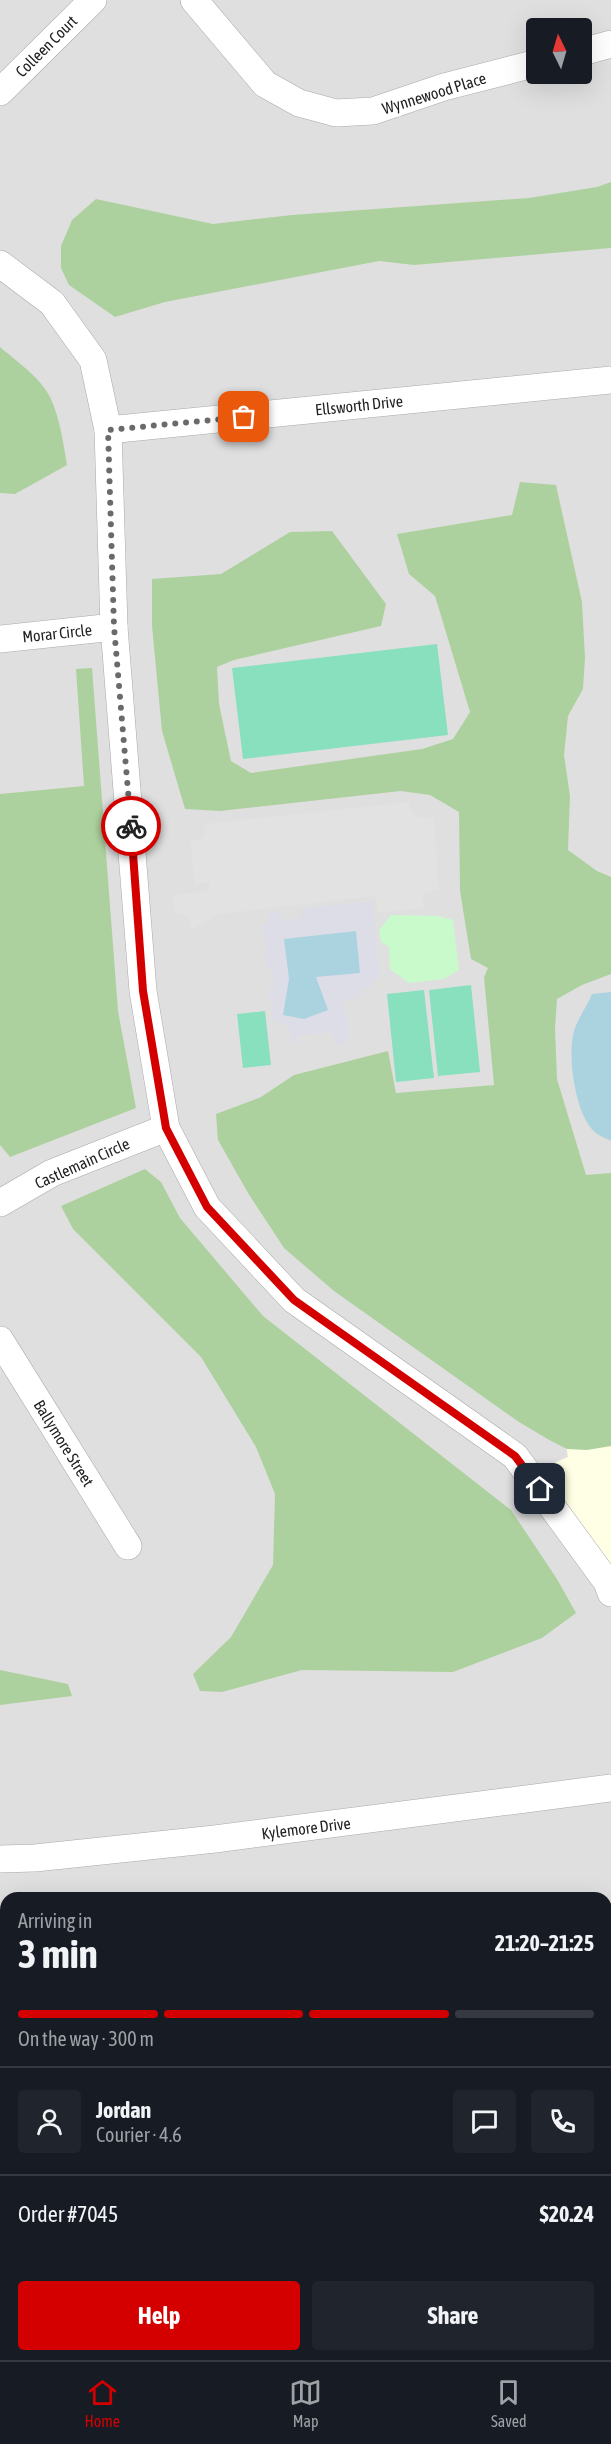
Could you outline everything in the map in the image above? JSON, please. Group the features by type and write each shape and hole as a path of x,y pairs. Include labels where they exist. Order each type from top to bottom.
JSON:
{"street":[{"name":"Colleen Court","path":"0,92 93,0"},
{"name":"Wynnewood Place","path":"194,0 265,84 299,102 336,113 373,111 444,87 526,66"},
{"path":"592,49 611,44"},
{"path":"0,264 52,303 93,360 108,430 114,627 143,991 166,1128 207,1207 275,1282 294,1300 515,1456 607,1582 611,1593"},
{"name":"Ellsworth Drive","path":"108,430 611,380"},
{"name":"Morar Circle","path":"0,639 114,627"},
{"name":"Castlemain Circle","path":"0,1203 52,1173 166,1128"},
{"name":"Ballymore Street","path":"0,1340 128,1546"},
{"name":"Kylemore Drive","path":"0,1860 215,1839 611,1788"}],"shaded area":[{"path":"0,0 611,0 611,1208 535,1242 568,1457 538,1470 592,1539 611,1575 611,1892 0,1892"},
{"path":"409,802 411,811 418,817 434,818 439,890 423,893 424,908 378,913 375,896 220,914 192,929 189,920 182,913 175,915 173,895 209,891 210,882 194,884 191,840 205,838 204,824"},
{"path":"372,901 380,979 373,980 371,987 362,989 363,997 343,1000 348,1024 348,1044 335,1045 333,1032 296,1036 296,1043 292,1043 290,1028 273,1020 269,988 274,987 272,968 267,967 262,924 269,923 268,913 281,912 281,922 300,917 303,909","holes":["284,939 296,1019 283,1014 289,979"]},
{"path":"611,1208 611,1575 592,1539 538,1470 568,1457 535,1242"}],"green space":[{"path":"611,182 611,248 414,265 379,261 165,302 115,317 69,285 61,268 61,246 72,220 96,199 213,224 292,215 529,198 597,187"},
{"path":"0,347 34,376 50,397 59,422 67,465 15,494 0,493"},
{"path":"520,482 556,485 582,602 585,658 583,689 568,716 564,755 570,796 568,850 597,871 611,877 611,974 582,985 557,999 555,1028 557,1079 586,1175 611,1173 611,1446 587,1450 567,1449 519,1422 334,1291 284,1248 248,1193 218,1140 216,1114 261,1097 294,1075 388,1051 396,1093 494,1085 484,977 488,968 471,959 460,891 459,812 430,795 401,791 220,811 185,809 162,731 152,626 152,579 221,574 290,532 332,531 386,604 381,626 234,660 217,667 219,704 231,761 251,773 422,749 453,739 470,712 435,596 409,574 397,534 512,515"},
{"path":"437,644 448,735 243,759 232,668"},
{"path":"92,668 118,1011 136,1108 10,1157 0,1145 0,794 84,786 76,669"},
{"path":"391,915 438,916 453,920 459,970 444,979 409,983 390,969 389,947 381,942 379,930"},
{"path":"471,985 480,1072 438,1076 429,990"},
{"path":"424,990 434,1078 396,1082 387,994"},
{"path":"265,1011 271,1065 243,1068 237,1014"},
{"path":"145,1169 161,1182 180,1218 263,1316 511,1510 557,1579 576,1613 542,1638 453,1672 302,1670 222,1692 200,1691 193,1674 231,1637 273,1565 275,1494 256,1447 201,1357 73,1229 61,1206"},
{"path":"0,1670 68,1684 72,1696 0,1705"}],"water":[{"path":"356,931 360,973 316,977 328,1010 304,1019 283,1015 289,979 284,939"},
{"path":"611,992 611,1141 595,1132 582,1113 574,1084 572,1041 578,1021 592,994"}],"way so far":[{"path":"131,826 114,627 108,430 244,417"}],"route":[{"path":"131,826 143,991 166,1128 207,1207 294,1300 515,1456 540,1489"}]}
